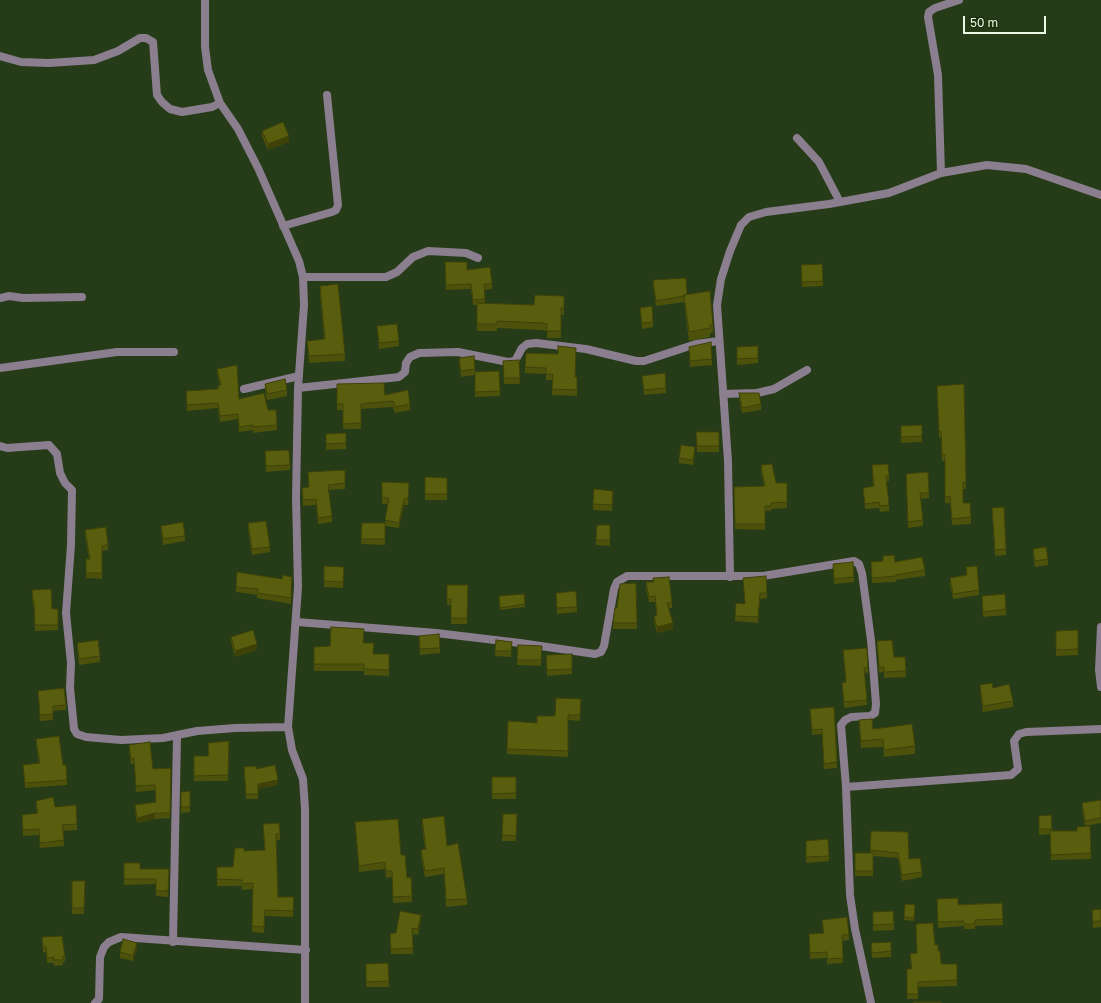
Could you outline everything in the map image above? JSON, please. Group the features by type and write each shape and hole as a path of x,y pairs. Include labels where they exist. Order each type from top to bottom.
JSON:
{"street":[{"path":"205,0 205,47 208,70 220,103 238,129 283,226 299,261 303,277 304,305 298,388 297,622 288,727 292,750 303,779 305,809 305,1003"},
{"path":"941,173 938,75 928,17 929,12 936,8 959,0"},
{"path":"0,56 22,62 49,63 94,60 118,50 140,38 146,38 153,42 156,95 162,102 170,109 182,112 212,107 220,103"},
{"path":"283,226 332,212 336,210 338,205 327,96"},
{"path":"797,138 818,162 840,202"},
{"path":"730,577 728,461 717,305 721,279 730,251 741,225 749,217 766,212 840,202 890,193 941,173 987,165 1014,167 1026,170 1101,195"},
{"path":"303,277 386,277 397,272 413,257 428,251 466,253 478,258"},
{"path":"0,298 9,296 23,298 82,297"},
{"path":"298,388 399,377 405,372 406,363 410,357 419,353 458,352 508,362 515,361 522,348 527,344 536,343 586,349 636,361 644,361 696,344 719,341"},
{"path":"0,368 117,352 174,352"},
{"path":"723,394 757,393 774,389 807,370"},
{"path":"244,389 299,376"},
{"path":"0,446 7,448 49,445 57,454 60,473 65,483 72,490 71,546 66,613 71,663 70,688 74,729 77,734 86,737 121,740 177,736 197,731 234,728 288,727"},
{"path":"297,622 451,635 595,654 601,652 604,646 614,589 621,579 627,576 763,576 854,561 861,567 871,640 876,704 875,712 870,716 851,717 845,720 841,725 846,787 850,895 855,929 872,1003"},
{"path":"1101,627 1099,670 1101,687"},
{"path":"846,787 1011,775 1018,769 1014,741 1016,735 1026,732 1101,729"},
{"path":"173,942 177,736"},
{"path":"95,1003 99,999 100,957 104,947 109,942 122,937 173,942 306,950"}],"building":[{"path":"283,122 289,136 268,144 262,131"},
{"path":"445,262 467,262 467,270 490,267 492,284 484,284 485,299 473,300 471,284 446,285"},
{"path":"822,264 823,281 802,282 801,265"},
{"path":"686,278 687,294 684,296 656,301 653,280"},
{"path":"338,284 345,354 309,356 307,341 325,339 320,286"},
{"path":"710,291 713,325 710,325 710,328 689,332 684,295"},
{"path":"535,295 564,296 564,308 561,308 561,331 547,331 547,324 541,323 497,321 497,324 477,324 477,303 534,305"},
{"path":"652,306 653,322 642,323 640,308"},
{"path":"397,324 399,341 379,343 377,326"},
{"path":"711,342 712,359 690,361 689,347"},
{"path":"558,346 576,348 575,377 577,377 577,390 552,389 553,374 546,374 546,368 525,367 526,353 558,354"},
{"path":"758,346 758,358 737,359 737,347"},
{"path":"474,356 475,369 461,371 459,358"},
{"path":"519,360 520,378 504,378 503,361"},
{"path":"237,365 239,399 264,393 268,410 276,410 277,425 253,427 253,425 239,427 238,414 220,416 218,403 187,405 186,391 218,389 218,386 221,385 217,369"},
{"path":"499,371 500,391 475,392 475,372"},
{"path":"665,373 666,388 644,390 642,376"},
{"path":"285,379 287,390 267,394 265,384"},
{"path":"384,383 385,395 408,390 410,404 395,407 393,401 361,404 361,423 343,424 343,404 337,404 337,384"},
{"path":"964,384 966,482 963,482 963,503 970,503 971,517 952,519 950,496 945,497 945,455 942,455 941,431 939,432 937,386"},
{"path":"739,393 759,393 761,404 742,408"},
{"path":"922,425 922,436 901,437 901,426"},
{"path":"696,432 719,432 719,446 697,446"},
{"path":"346,433 346,443 326,444 326,434"},
{"path":"681,445 695,447 693,460 679,458"},
{"path":"289,450 290,465 266,466 265,451"},
{"path":"772,464 776,483 787,483 787,502 771,503 771,506 765,506 765,524 735,524 734,487 765,486 761,465"},
{"path":"888,464 889,476 886,476 889,505 880,506 879,502 865,504 863,488 874,486 872,465"},
{"path":"345,470 345,483 328,485 332,516 318,518 316,499 303,500 302,488 309,487 308,472"},
{"path":"928,472 929,493 920,493 923,520 908,522 906,474"},
{"path":"425,477 447,478 447,494 425,494"},
{"path":"382,482 409,483 408,499 404,499 399,523 385,520 389,498 382,498"},
{"path":"594,489 613,491 612,505 593,504"},
{"path":"1004,507 1006,549 995,550 992,508"},
{"path":"266,521 270,547 252,549 248,523"},
{"path":"183,522 185,536 163,539 161,526"},
{"path":"362,523 385,523 385,539 361,539"},
{"path":"597,525 610,525 610,540 596,540"},
{"path":"106,527 108,545 102,546 102,573 86,573 86,559 90,559 85,530"},
{"path":"1046,547 1048,559 1035,561 1033,549"},
{"path":"894,555 895,562 922,557 925,570 896,576 872,578 871,562 883,561 883,556"},
{"path":"853,562 854,577 834,579 833,564"},
{"path":"324,566 344,567 343,582 324,581"},
{"path":"977,566 979,590 953,594 950,578 967,575 966,567"},
{"path":"237,572 282,579 283,575 292,577 291,598 257,593 258,589 236,587"},
{"path":"766,576 767,593 760,593 758,617 735,616 736,603 745,604 743,578"},
{"path":"669,577 672,603 667,603 673,623 657,627 654,616 657,615 655,596 649,597 646,582 654,582 653,578"},
{"path":"636,583 637,623 613,623 615,608 617,608 620,584"},
{"path":"447,585 468,585 467,618 451,618 451,599 447,599"},
{"path":"51,589 52,609 58,609 58,625 35,625 32,590"},
{"path":"576,591 577,607 557,608 556,593"},
{"path":"524,594 525,604 500,608 499,596"},
{"path":"1005,594 1006,609 983,612 982,596"},
{"path":"331,627 364,629 363,643 374,643 373,654 389,654 389,670 364,669 364,664 314,664 314,647 330,646"},
{"path":"253,630 257,644 235,651 231,637"},
{"path":"1078,630 1078,649 1056,650 1056,631"},
{"path":"439,634 440,648 420,649 419,636"},
{"path":"98,640 100,656 79,659 77,643"},
{"path":"496,640 512,642 511,651 495,651"},
{"path":"892,640 894,657 905,657 906,671 884,672 884,667 879,667 877,641"},
{"path":"518,645 542,646 541,660 517,660"},
{"path":"867,648 868,668 864,668 867,700 844,702 842,683 846,682 843,650"},
{"path":"572,654 572,669 547,670 546,655"},
{"path":"992,683 993,688 1009,684 1013,701 983,706 980,685"},
{"path":"64,688 66,705 53,706 53,714 40,715 38,691"},
{"path":"556,698 581,699 580,715 568,715 568,751 507,749 508,721 537,723 537,716 555,716"},
{"path":"834,707 837,762 824,764 822,729 812,730 810,709"},
{"path":"872,719 873,729 912,724 915,746 884,750 883,739 861,741 859,720"},
{"path":"59,736 63,765 66,765 67,780 25,783 23,765 40,763 36,739"},
{"path":"229,741 228,775 194,776 194,756 209,756 208,743"},
{"path":"150,742 153,769 171,768 170,813 155,813 137,818 135,805 156,802 155,785 136,786 134,758 131,759 129,745"},
{"path":"275,765 278,780 258,784 258,794 246,794 244,767 256,766 256,769"},
{"path":"492,777 516,777 516,793 492,794"},
{"path":"190,791 190,807 181,807 181,792"},
{"path":"53,797 55,807 76,805 77,824 62,825 64,840 40,843 39,829 23,830 22,815 38,813 36,801"},
{"path":"1101,800 1101,818 1085,821 1082,803"},
{"path":"503,814 517,814 516,836 502,835"},
{"path":"1051,815 1052,829 1039,829 1039,816"},
{"path":"444,816 447,846 458,843 467,899 446,900 444,868 425,871 421,850 426,849 422,819"},
{"path":"398,819 401,855 405,855 407,878 411,877 412,896 393,897 392,871 386,871 385,862 359,866 355,822"},
{"path":"279,823 280,834 276,834 278,897 294,897 293,911 265,910 264,927 252,926 253,883 242,884 242,880 217,879 217,867 233,867 235,848 244,848 244,851 265,850 263,824"},
{"path":"1090,826 1091,853 1051,855 1050,831 1077,831 1077,827"},
{"path":"871,831 908,832 909,859 920,858 922,872 902,875 898,853 870,850"},
{"path":"828,839 829,856 806,857 806,841"},
{"path":"855,853 873,853 873,871 855,871"},
{"path":"124,863 140,863 140,869 169,869 168,891 156,891 156,879 124,879"},
{"path":"72,881 85,881 84,908 72,908"},
{"path":"958,898 958,905 1002,903 1003,919 975,920 975,924 964,924 964,921 938,922 937,899"},
{"path":"905,904 915,905 914,918 904,917"},
{"path":"1101,909 1101,921 1093,922 1092,910"},
{"path":"400,911 421,915 418,929 412,928 413,948 391,949 390,934 396,933"},
{"path":"893,911 894,924 873,925 873,912"},
{"path":"847,917 849,935 842,935 843,958 827,959 827,952 810,953 809,934 824,933 822,920"},
{"path":"933,923 935,945 938,945 938,951 940,951 941,964 957,964 957,980 918,982 918,994 907,994 907,969 912,969 910,954 917,953 916,924"},
{"path":"62,936 65,956 63,956 63,960 54,960 54,957 47,958 46,947 43,947 42,937"},
{"path":"123,939 137,943 133,956 120,952"},
{"path":"891,942 891,951 872,953 871,943"},
{"path":"388,963 389,981 366,982 366,964"},
{"path":"941,1002 941,1003 913,1003"}]}
